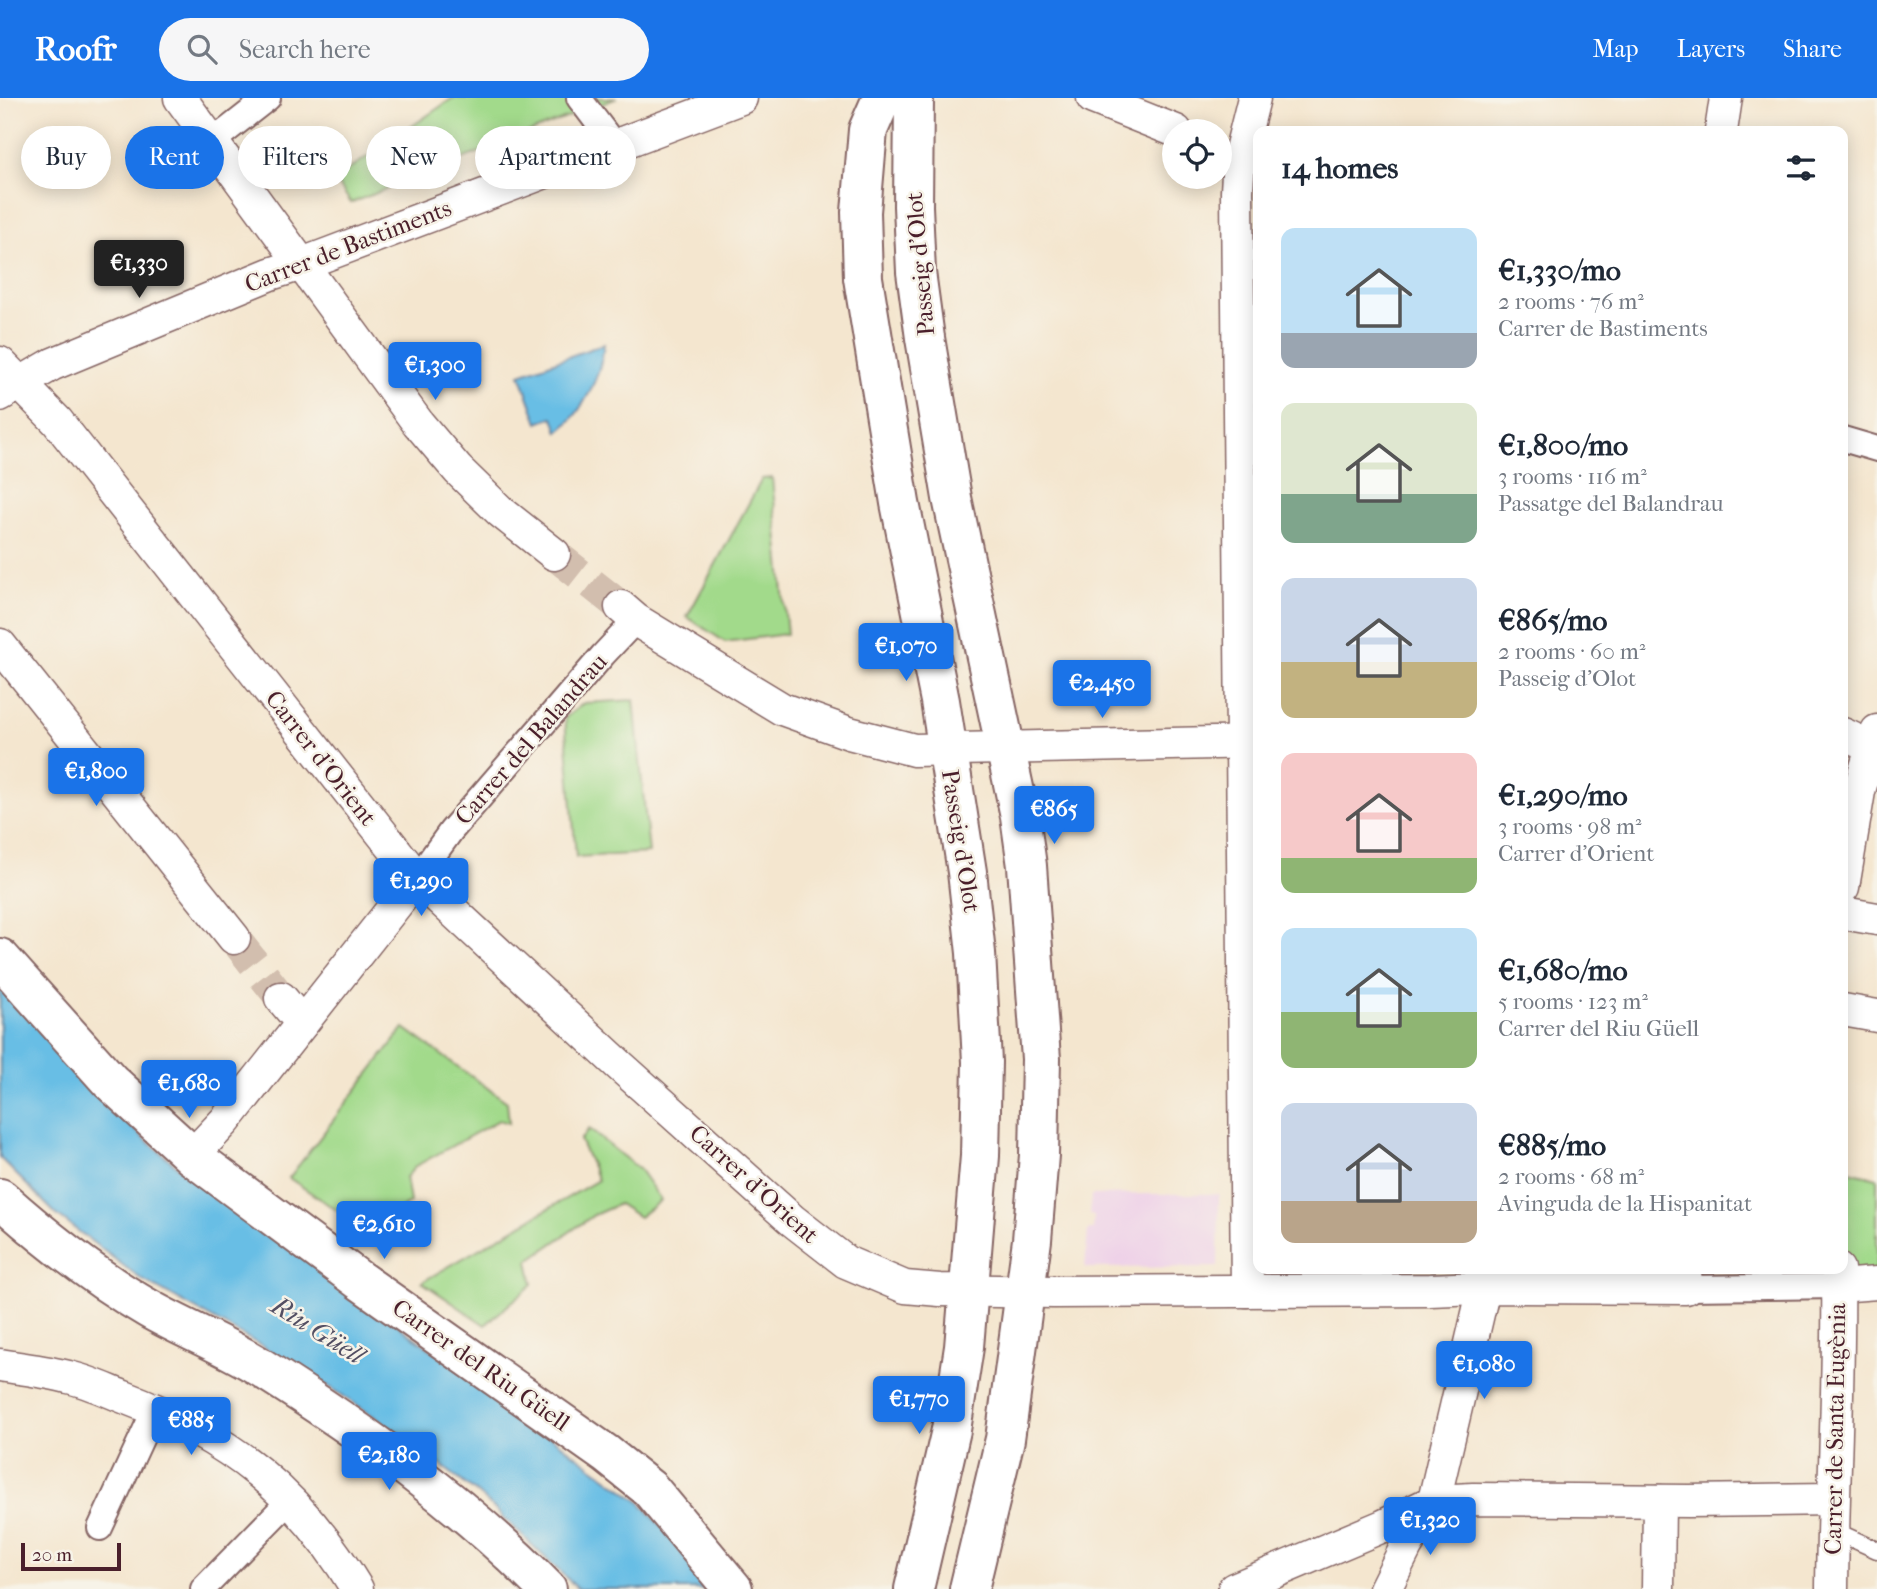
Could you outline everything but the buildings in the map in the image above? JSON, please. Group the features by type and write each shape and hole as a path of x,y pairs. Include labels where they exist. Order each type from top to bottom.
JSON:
{"main road":[{"name":"Passeig d'Olot","path":"882,98 868,130 861,212 863,278 900,503 940,701 967,872 976,953 982,1062 980,1156 970,1291 951,1430 914,1589"},
{"name":"Passeig d'Olot","path":"914,98 913,206 916,272 952,498 1006,746 1027,866 1041,1059 1039,1155 1025,1292 1005,1439 969,1589"},
{"name":"Carrer del Riu Güell","path":"0,958 110,1081 192,1156 283,1225 650,1489 733,1589"},
{"path":"0,1198 61,1249 147,1308 256,1364 396,1460 468,1515 547,1589"}],"street":[{"path":"180,98 200,126"},
{"path":"224,133 268,98"},
{"path":"579,98 600,126"},
{"name":"Carrer de Bastiments","path":"636,139 741,98"},
{"path":"1093,98 1162,125"},
{"path":"1247,1291 1250,743 1237,191 1239,157 1254,98"},
{"path":"1722,126 1726,98"},
{"path":"224,158 418,423 458,470 501,512 554,554"},
{"name":"Carrer de Bastiments","path":"7,381 270,274 503,189"},
{"name":"Carrer d'Orient","path":"7,381 57,421 417,878 618,1064 818,1242 846,1262 905,1287 1025,1292 1430,1290 1484,1278 1838,1277"},
{"path":"1848,440 1877,449"},
{"path":"629,613 782,709 849,733 914,750 1250,743"},
{"name":"Carrer del Balandrau","path":"192,1156 225,1121 451,831 603,655 629,613"},
{"path":"0,645 234,938"},
{"path":"1848,735 1874,739 1860,791 1848,859"},
{"path":"1848,914 1877,919"},
{"path":"281,998 302,1023"},
{"path":"1848,1011 1877,1016"},
{"path":"1838,1277 1877,1283"},
{"name":"Carrer de Santa Eugènia","path":"1832,1589 1838,1428 1838,1277"},
{"path":"1385,1589 1434,1501 1484,1278"},
{"path":"0,1365 70,1377 155,1409 224,1447 258,1471 290,1500 339,1559 357,1589"},
{"path":"100,1528 155,1409"},
{"path":"203,1589 290,1500"},
{"path":"1234,1589 1383,1526 1434,1501 1659,1501 1833,1514"},
{"path":"1658,1589 1659,1501"}],"lane":[{"path":"1833,1514 1877,1550"}],"shaded area":[{"path":"1219,1194 1218,1267 1085,1268 1088,1230 1093,1230 1094,1216 1090,1215 1091,1195"}],"green space":[{"path":"453,98 617,98 546,126 475,126 475,154 461,160 461,126 412,126"},
{"path":"366,158 366,189 386,189 351,203 342,189 352,189 352,167"},
{"path":"772,478 787,634 725,642 687,617 762,479"},
{"path":"634,700 649,853 576,857 565,718 584,703"},
{"path":"404,1028 507,1102 509,1123 499,1120 416,1166 406,1177 410,1202 369,1232 289,1178"},
{"path":"589,1129 640,1170 661,1200 639,1217 619,1204 594,1215 528,1261 533,1284 485,1325 422,1282 598,1180 580,1140"},
{"path":"1848,1171 1877,1178 1877,1273 1848,1274"}],"water":[{"path":"604,344 595,380 576,414 558,432 553,417 538,423 520,374"},
{"name":"Riu Güell","path":"0,981 100,1097 148,1142 207,1191 355,1294 640,1502 716,1589 578,1589 483,1498 409,1440 333,1389 260,1345 141,1279 57,1215 0,1158"}],"tunnel":[{"path":"554,554 621,607"},
{"path":"234,938 281,998"}]}
